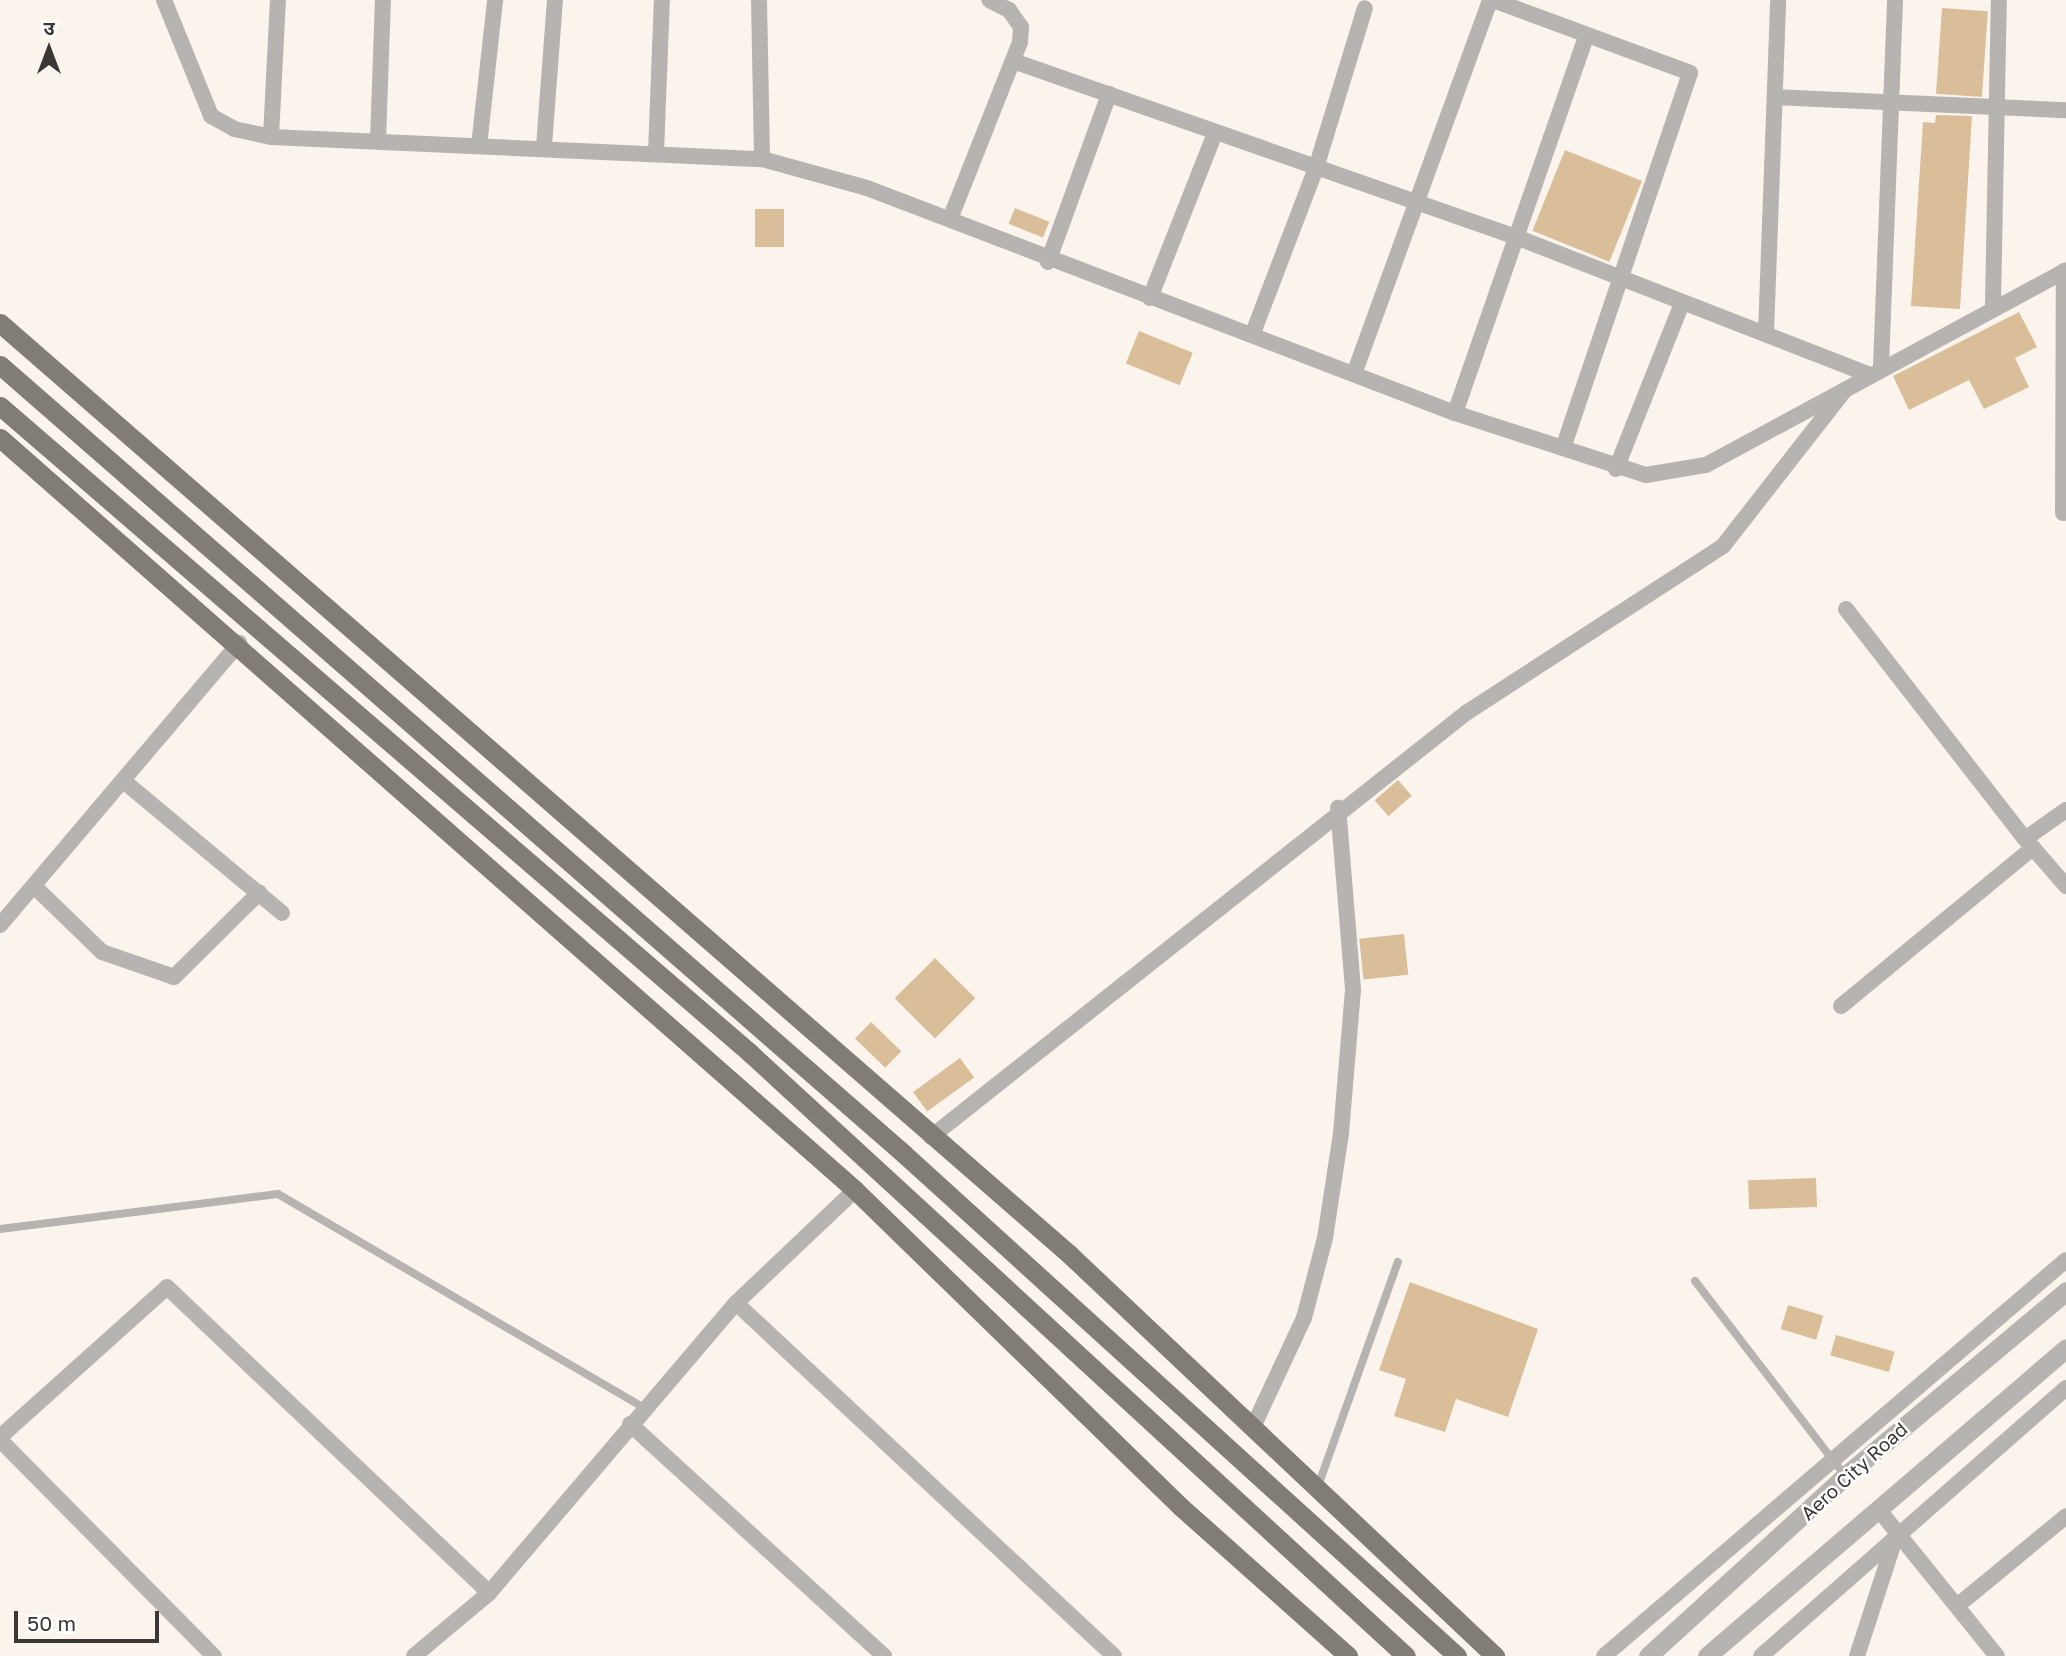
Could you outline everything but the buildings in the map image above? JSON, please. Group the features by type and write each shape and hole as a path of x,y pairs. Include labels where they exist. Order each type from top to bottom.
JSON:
{"main road":[{"path":"0,323 931,1137 1254,1425 1316,1491 1495,1656"},
{"path":"0,365 763,1029 1457,1656"},
{"path":"0,406 750,1054 1406,1656"},
{"path":"0,438 239,643 855,1190 1181,1507 1348,1656"}],"street":[{"path":"164,0 211,116 271,136 479,146 544,146 762,159 950,219 1048,262 1253,333 1455,413 1616,468 1661,476 1691,471 1993,304 2065,270 2063,513"},
{"path":"271,136 278,0"},
{"path":"378,141 383,0"},
{"path":"479,146 495,0"},
{"path":"544,146 555,0"},
{"path":"656,153 662,0"},
{"path":"759,0 762,159"},
{"path":"950,219 1013,61 1021,27 1009,10 989,0"},
{"path":"1354,374 1420,203 1492,0 1690,73 1624,283 1563,448"},
{"path":"1766,333 1778,0"},
{"path":"1874,370 1895,0"},
{"path":"1993,304 1999,0"},
{"path":"1253,333 1315,167 1365,8"},
{"path":"1455,413 1587,34"},
{"path":"1013,61 1516,237 1624,283 1874,370"},
{"path":"1048,262 1109,94"},
{"path":"1775,97 1890,105 2066,110"},
{"path":"1150,298 1214,133"},
{"path":"1616,468 1682,303"},
{"path":"931,1137 1338,808 1466,713 1723,546 1850,383"},
{"path":"1846,609 2029,843 2066,886"},
{"path":"0,925 36,888 126,783 239,643"},
{"path":"126,783 282,913"},
{"path":"1254,1425 1304,1318 1325,1238 1341,1133 1353,989 1338,808"},
{"path":"1841,1006 2066,810"},
{"path":"36,888 102,952 174,977 259,893"},
{"path":"414,1656 489,1593 630,1424 736,1303 855,1190"},
{"path":"1604,1656 2066,1260"},
{"path":"214,1656 0,1438 167,1287 489,1593"},
{"name":"Aero City Road","path":"1647,1656 1845,1476 2066,1291"},
{"path":"736,1303 1114,1656"},
{"path":"1707,1656 2066,1348"},
{"path":"1761,1656 2066,1388"},
{"path":"630,1424 884,1656"},
{"path":"1879,1510 1997,1656"},
{"path":"1956,1606 2066,1516"},
{"path":"1857,1656 1898,1533"}],"lane":[{"path":"0,1229 278,1194 644,1408"},
{"path":"1316,1491 1398,1262"},
{"path":"1695,1281 1845,1476"}]}
